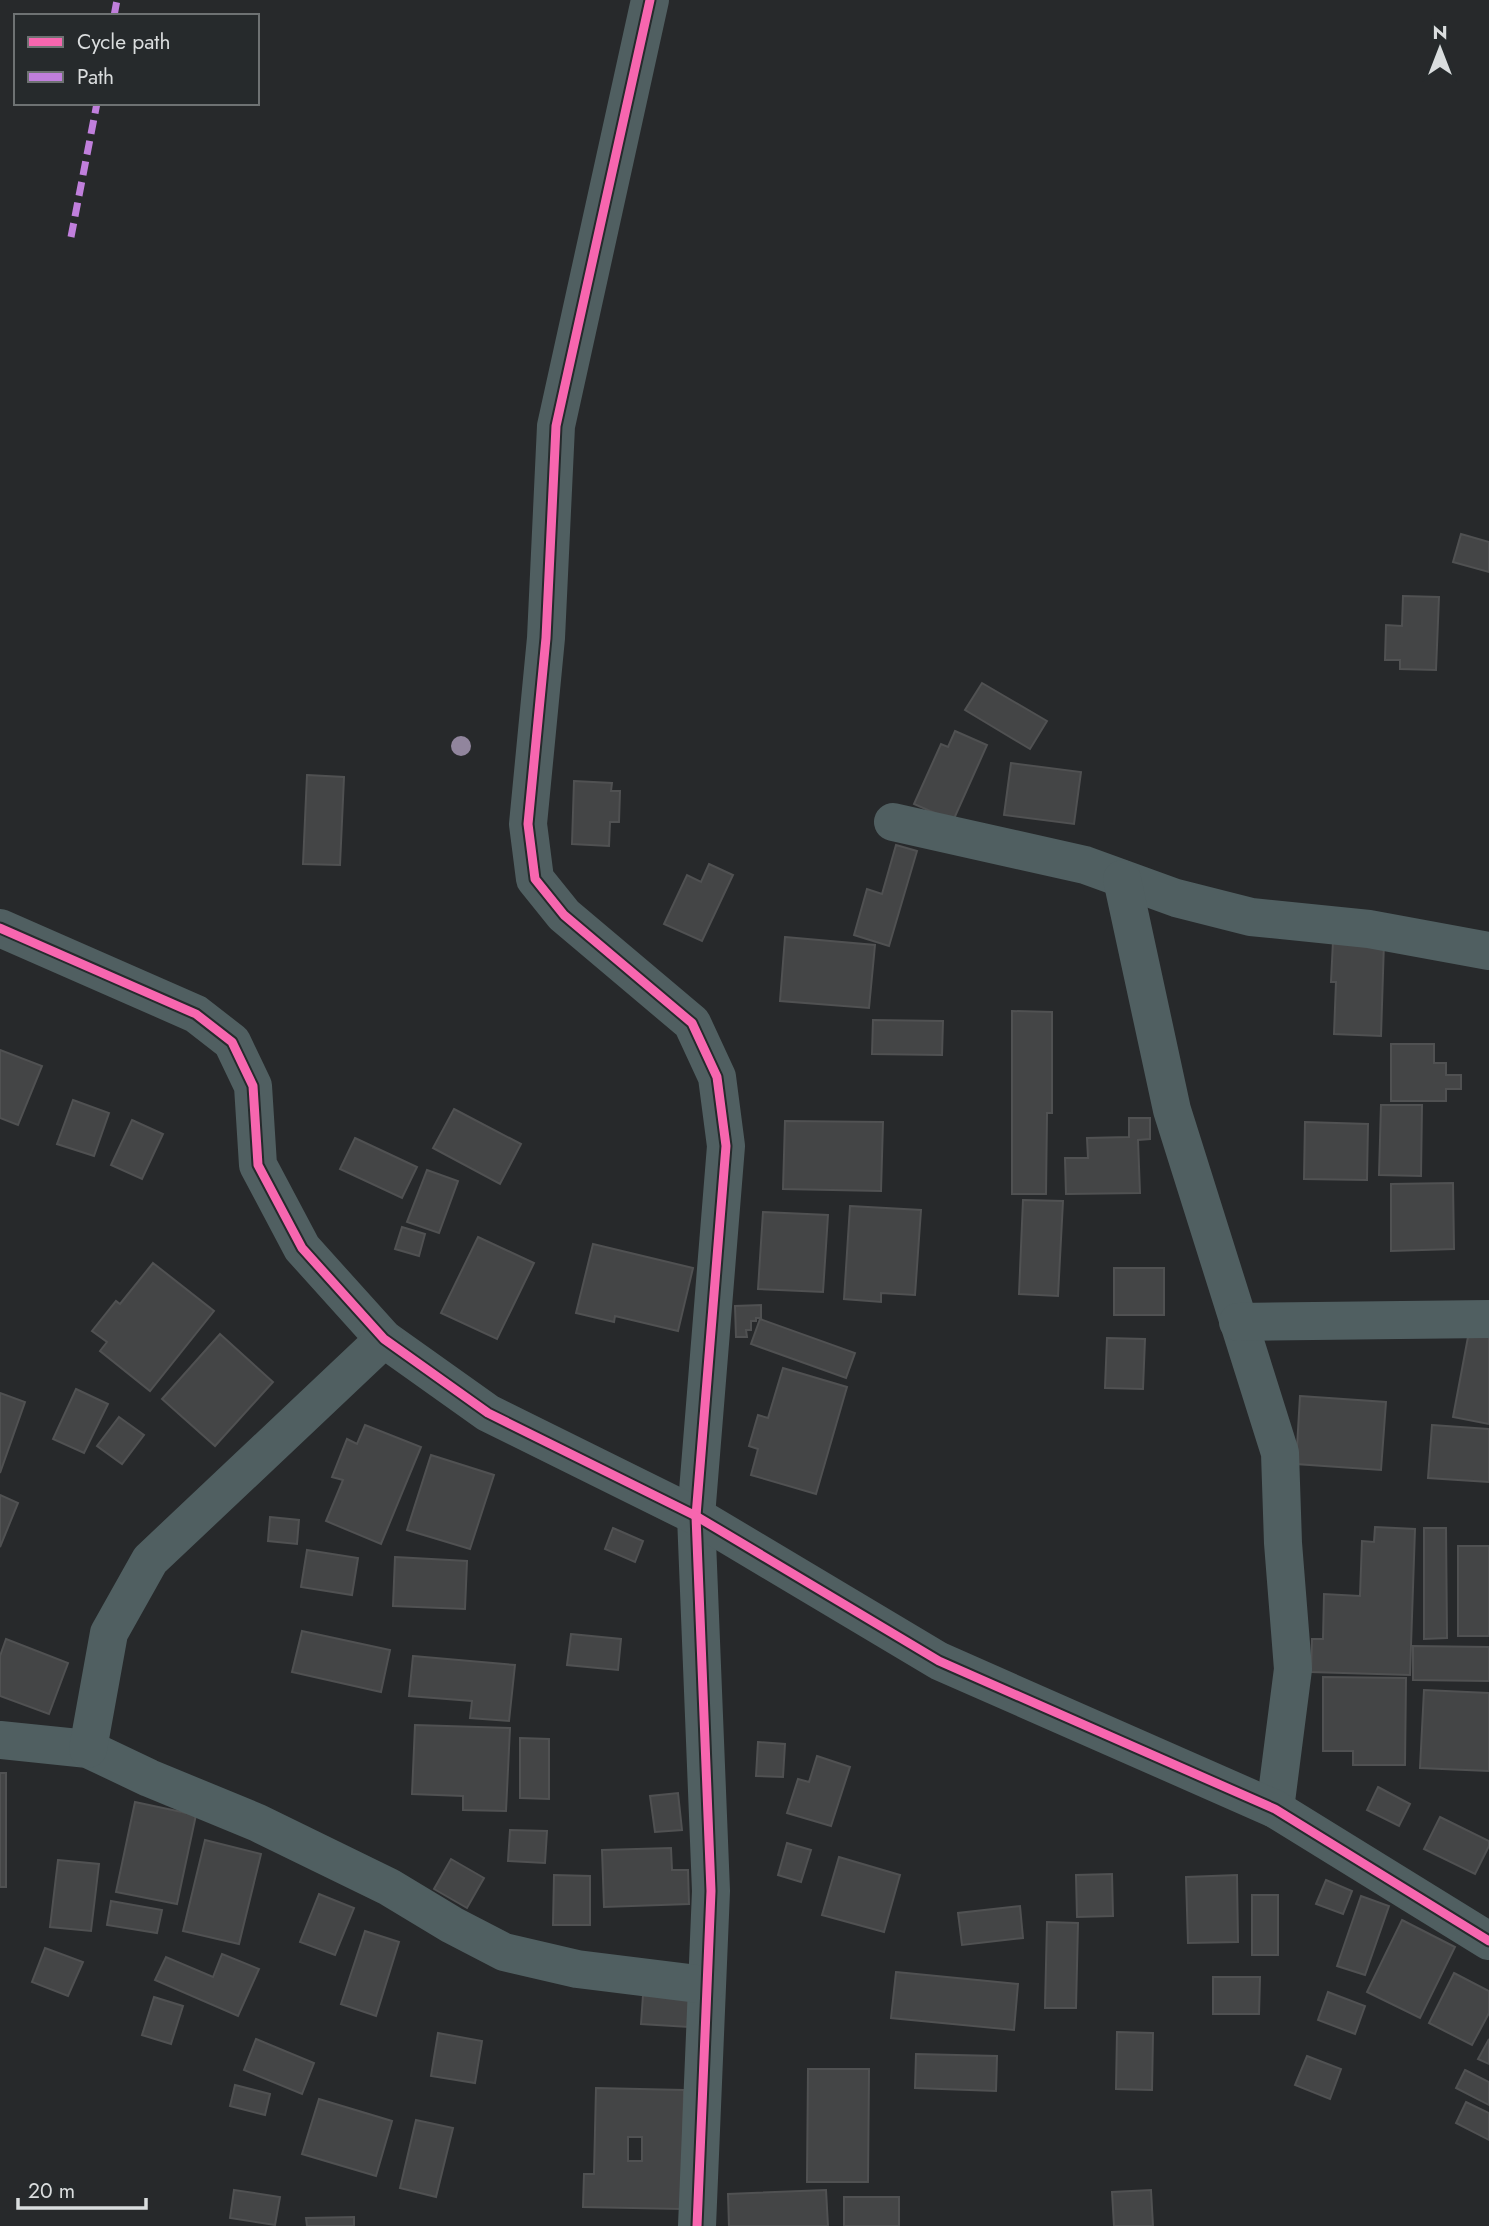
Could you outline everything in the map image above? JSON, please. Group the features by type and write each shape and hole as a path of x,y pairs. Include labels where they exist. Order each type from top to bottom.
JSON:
{"street":[{"path":"650,0 556,426 546,638 528,824 535,879 564,915 692,1023 717,1077 726,1146 696,1516 711,1891 697,2226"},
{"path":"893,822 1085,865 1176,898 1251,917 1369,929 1489,951"},
{"path":"1122,879 1172,1110 1280,1453 1283,1543 1293,1669 1275,1809"},
{"path":"0,928 196,1014 232,1042 253,1086 258,1165 302,1248 384,1339 488,1413 696,1516 939,1661 1275,1809 1489,1941"},
{"path":"1238,1322 1489,1319"},
{"path":"88,1749 109,1633 150,1560 384,1339"},
{"path":"0,1740 88,1749 294,1840 389,1887 504,1952 577,1969 706,1984"}],"building":[{"path":"1461,534 1489,542 1489,572 1453,562"},
{"path":"1403,596 1439,597 1436,670 1400,669 1400,660 1385,660 1386,625 1402,626"},
{"path":"982,683 1047,721 1030,749 965,710"},
{"path":"955,731 987,745 953,821 914,804 941,744 948,747"},
{"path":"1011,763 1081,772 1074,824 1004,815"},
{"path":"307,775 344,777 340,865 303,864"},
{"path":"574,781 612,783 611,791 620,791 619,822 610,822 609,846 572,844"},
{"path":"896,845 917,851 889,946 854,935 867,889 882,894"},
{"path":"709,864 733,875 702,941 664,924 687,875 701,882"},
{"path":"785,937 875,945 869,1008 780,1001"},
{"path":"1333,941 1384,942 1381,1036 1334,1034 1336,982 1331,982"},
{"path":"1012,1011 1052,1012 1052,1113 1047,1113 1046,1194 1012,1194"},
{"path":"873,1020 943,1021 942,1055 872,1054"},
{"path":"1391,1044 1434,1044 1434,1063 1446,1063 1446,1075 1461,1075 1461,1089 1446,1089 1446,1101 1391,1101"},
{"path":"0,1050 42,1066 18,1125 0,1118"},
{"path":"73,1100 109,1113 94,1156 57,1144"},
{"path":"1381,1105 1422,1105 1421,1176 1379,1175"},
{"path":"454,1109 521,1144 500,1184 433,1148"},
{"path":"1129,1118 1150,1118 1150,1139 1138,1140 1140,1193 1066,1194 1065,1158 1088,1158 1087,1138 1129,1137"},
{"path":"132,1120 163,1134 142,1179 111,1165"},
{"path":"785,1121 883,1122 881,1191 783,1189"},
{"path":"1305,1122 1368,1124 1367,1180 1304,1179"},
{"path":"355,1138 417,1167 402,1198 340,1169"},
{"path":"427,1170 458,1181 439,1233 407,1222"},
{"path":"1453,1183 1454,1249 1391,1251 1391,1184"},
{"path":"1023,1200 1063,1201 1058,1296 1019,1294"},
{"path":"850,1206 921,1210 915,1295 881,1293 881,1302 844,1299"},
{"path":"763,1212 828,1215 823,1292 758,1289"},
{"path":"402,1227 425,1234 419,1256 395,1249"},
{"path":"478,1237 534,1263 497,1339 441,1313"},
{"path":"593,1244 693,1268 678,1331 615,1316 614,1322 576,1313"},
{"path":"153,1263 214,1311 150,1391 100,1351 107,1342 92,1331 116,1301 120,1304"},
{"path":"1114,1268 1164,1268 1164,1315 1114,1315"},
{"path":"761,1305 761,1318 751,1321 751,1330 746,1330 747,1337 736,1337 735,1306"},
{"path":"760,1319 855,1353 846,1378 751,1344"},
{"path":"1471,1321 1489,1324 1489,1424 1453,1417"},
{"path":"220,1334 273,1382 215,1446 162,1399"},
{"path":"1107,1338 1145,1339 1143,1389 1105,1388"},
{"path":"783,1368 847,1387 816,1494 751,1475 758,1449 749,1446 758,1415 768,1418"},
{"path":"76,1389 108,1404 84,1453 53,1439"},
{"path":"0,1393 25,1402 0,1473"},
{"path":"1300,1396 1386,1402 1381,1470 1296,1464"},
{"path":"119,1417 144,1435 122,1464 97,1446"},
{"path":"365,1425 421,1447 381,1544 326,1521 343,1480 332,1477 347,1439 357,1444"},
{"path":"1432,1425 1489,1429 1489,1482 1428,1478"},
{"path":"431,1455 494,1475 470,1549 407,1530"},
{"path":"0,1495 18,1503 0,1547"},
{"path":"270,1517 299,1520 297,1544 268,1541"},
{"path":"1375,1527 1415,1529 1410,1675 1311,1672 1312,1639 1323,1639 1324,1594 1360,1596 1362,1541 1374,1542"},
{"path":"613,1528 643,1541 635,1562 605,1549"},
{"path":"1424,1528 1446,1528 1447,1638 1424,1639"},
{"path":"1458,1546 1489,1546 1489,1636 1458,1636"},
{"path":"307,1550 358,1558 352,1595 301,1587"},
{"path":"395,1557 467,1561 465,1609 393,1606"},
{"path":"302,1631 390,1650 381,1692 292,1672"},
{"path":"571,1634 621,1639 618,1670 567,1665"},
{"path":"6,1639 68,1663 49,1714 0,1696 0,1656"},
{"path":"1413,1646 1489,1647 1489,1681 1413,1680"},
{"path":"413,1656 515,1665 509,1721 470,1718 472,1701 409,1696"},
{"path":"1323,1677 1406,1678 1405,1765 1353,1765 1353,1751 1323,1751"},
{"path":"1424,1690 1489,1693 1489,1771 1420,1768"},
{"path":"415,1725 510,1728 506,1811 463,1810 463,1796 412,1794"},
{"path":"520,1738 549,1739 549,1799 520,1798"},
{"path":"758,1742 785,1744 783,1777 756,1776"},
{"path":"817,1756 850,1767 831,1826 787,1813 798,1779 809,1782"},
{"path":"0,1773 6,1773 6,1887 0,1887"},
{"path":"1378,1787 1410,1804 1399,1826 1367,1810"},
{"path":"678,1793 682,1830 655,1832 650,1796"},
{"path":"135,1802 196,1815 177,1904 116,1892"},
{"path":"1440,1817 1489,1841 1475,1874 1424,1849"},
{"path":"510,1830 547,1831 545,1863 508,1861"},
{"path":"205,1840 261,1854 239,1944 183,1931"},
{"path":"787,1843 811,1850 801,1882 778,1875"},
{"path":"671,1848 672,1870 688,1870 689,1904 604,1907 602,1850"},
{"path":"839,1857 900,1875 884,1932 822,1915"},
{"path":"451,1859 484,1878 467,1908 434,1889"},
{"path":"58,1860 99,1864 91,1931 50,1927"},
{"path":"1112,1874 1113,1916 1077,1917 1076,1875"},
{"path":"554,1875 590,1876 590,1925 553,1925"},
{"path":"1237,1875 1238,1942 1188,1943 1186,1877"},
{"path":"1326,1880 1352,1891 1343,1914 1316,1904"},
{"path":"319,1894 354,1908 335,1955 300,1942"},
{"path":"1252,1895 1278,1895 1278,1955 1252,1955"},
{"path":"1361,1896 1389,1906 1365,1975 1337,1966"},
{"path":"111,1901 162,1910 157,1933 107,1925"},
{"path":"1020,1906 1023,1938 962,1945 958,1913"},
{"path":"1402,1920 1455,1947 1420,2018 1367,1992"},
{"path":"1047,1922 1078,1923 1076,2008 1045,2008"},
{"path":"365,1931 399,1942 376,2016 341,2004"},
{"path":"45,1948 83,1962 68,1996 32,1982"},
{"path":"222,1954 259,1969 238,2016 155,1980 166,1957 213,1977"},
{"path":"896,1972 1018,1984 1014,2030 891,2018"},
{"path":"1454,1973 1489,1991 1489,2013 1472,2045 1429,2023"},
{"path":"1213,1977 1260,1977 1259,2014 1213,2014"},
{"path":"1328,1992 1365,2006 1355,2034 1318,2020"},
{"path":"643,1995 691,1998 689,2027 641,2024"},
{"path":"154,1997 183,2006 171,2044 142,2035"},
{"path":"1117,2032 1153,2033 1152,2090 1116,2089"},
{"path":"438,2033 482,2041 475,2083 431,2076"},
{"path":"256,2039 314,2063 302,2094 244,2070"},
{"path":"1489,2039 1489,2064 1478,2059"},
{"path":"916,2054 997,2056 996,2091 915,2088"},
{"path":"1307,2056 1341,2069 1330,2099 1295,2085"},
{"path":"808,2069 869,2069 868,2182 807,2182"},
{"path":"1465,2070 1489,2082 1489,2105 1456,2088"},
{"path":"235,2085 270,2094 265,2115 230,2106"},
{"path":"596,2088 684,2090 682,2209 583,2207 584,2174 594,2174","holes":["628,2137 642,2137 642,2161 628,2161"]},
{"path":"319,2099 392,2121 376,2176 302,2154"},
{"path":"1466,2102 1489,2113 1489,2140 1456,2123"},
{"path":"416,2120 453,2128 436,2197 400,2188"},
{"path":"234,2190 280,2197 275,2225 230,2218"},
{"path":"826,2190 828,2226 729,2226 728,2194"},
{"path":"1151,2190 1153,2226 1114,2226 1112,2192"},
{"path":"844,2197 899,2197 899,2226 844,2226"},
{"path":"354,2217 354,2226 307,2226 306,2218"}],"marked path":[{"path":"114,14 117,0"},
{"path":"71,237 97,105"}],"cycle path":[{"path":"650,0 556,426 546,638 528,824 535,879 564,915 692,1023 717,1077 726,1146 696,1516 711,1891 697,2226"},
{"path":"0,928 196,1014 232,1042 253,1086 258,1165 302,1248 384,1339 488,1413 696,1516 939,1661 1275,1809 1489,1941"}]}
